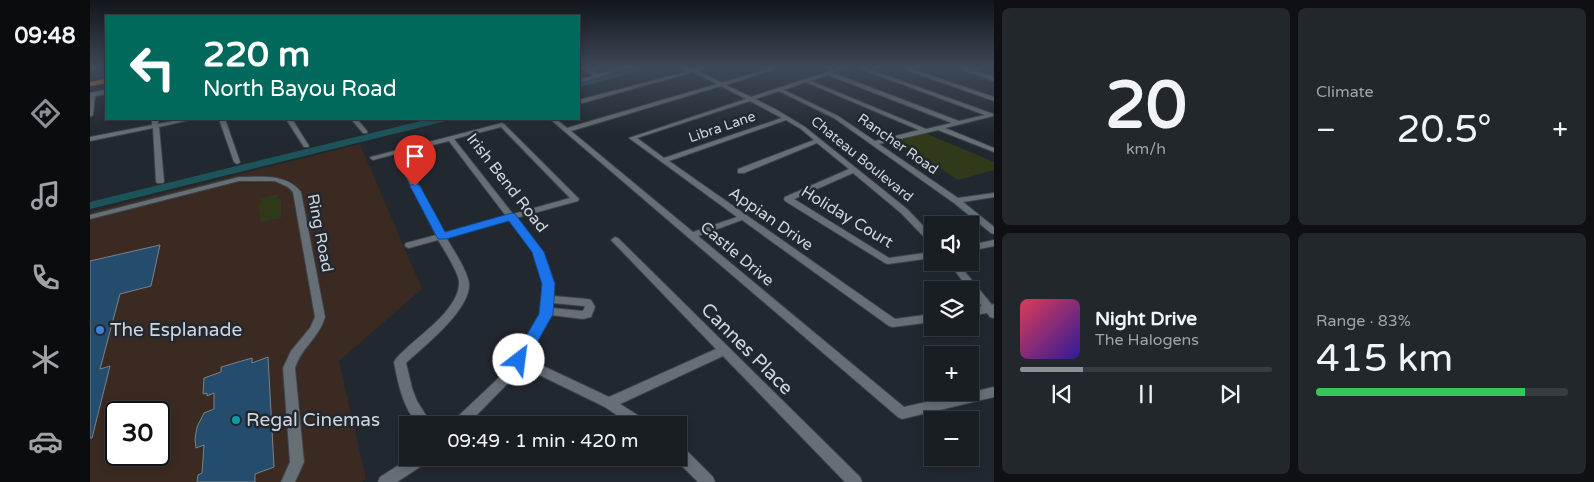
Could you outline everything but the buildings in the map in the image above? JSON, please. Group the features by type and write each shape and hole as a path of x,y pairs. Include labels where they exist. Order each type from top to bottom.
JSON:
{"street":[{"path":"580,102 626,89"},
{"path":"567,130 707,89"},
{"name":"Chateau Boulevard","path":"731,89 788,118 904,211 924,232"},
{"path":"826,89 926,131"},
{"path":"871,89 959,123"},
{"path":"919,89 992,115"},
{"path":"965,89 994,99"},
{"path":"752,100 781,90"},
{"name":"Rancher Road","path":"781,90 836,117 957,201 994,230"},
{"path":"90,115 92,95 105,92"},
{"name":"Appian Drive","path":"752,100 632,138 893,323 924,319"},
{"path":"875,143 992,115"},
{"name":"Libra Lane","path":"664,160 788,118"},
{"path":"90,139 155,122 179,120"},
{"path":"222,120 237,162"},
{"path":"290,120 306,146"},
{"path":"355,120 365,132"},
{"name":"Castle Drive","path":"554,120 902,413 994,392"},
{"path":"155,122 160,180"},
{"path":"373,158 502,124 575,199 409,245"},
{"path":"939,128 993,150"},
{"name":"Irish Bend Road","path":"450,138 538,252 548,284 546,314 519,360 508,376 467,416"},
{"path":"741,171 817,141"},
{"path":"398,152 464,280 465,288 460,300 448,316 400,362 408,397 420,416"},
{"name":"Holiday Court","path":"854,170 788,199 888,261 924,256"},
{"name":"Ring Road","path":"90,217 239,179 276,179 291,186 297,192 320,317 309,339 297,350 290,360 289,368 297,462 288,482"},
{"path":"957,201 994,195"},
{"path":"692,235 744,218"},
{"name":"Cannes Place","path":"615,240 854,482"},
{"path":"979,246 994,243"},
{"path":"960,271 993,310"},
{"path":"546,311 587,314 590,307 587,303 547,299"},
{"path":"979,311 993,310"},
{"path":"610,403 724,351"},
{"path":"519,360 610,403 629,416"},
{"path":"687,461 708,482"},
{"path":"385,482 409,466"}],"shaded area":[{"path":"360,144 422,289 339,361 366,479 362,482 90,482 90,212"}],"green space":[{"path":"925,133 994,162 994,170 958,180 897,140"},
{"path":"278,194 278,199 281,199 281,218 261,222 258,204 261,203 260,198"}],"water":[{"path":"425,120 450,120 90,209 90,202"}],"place":[{"name":"The Esplanade","path":"100,330"},
{"name":"Regal Cinemas","path":"236,420"}],"route":[{"path":"415,186 442,236 512,217 538,252 548,284 546,314 519,360"}]}
